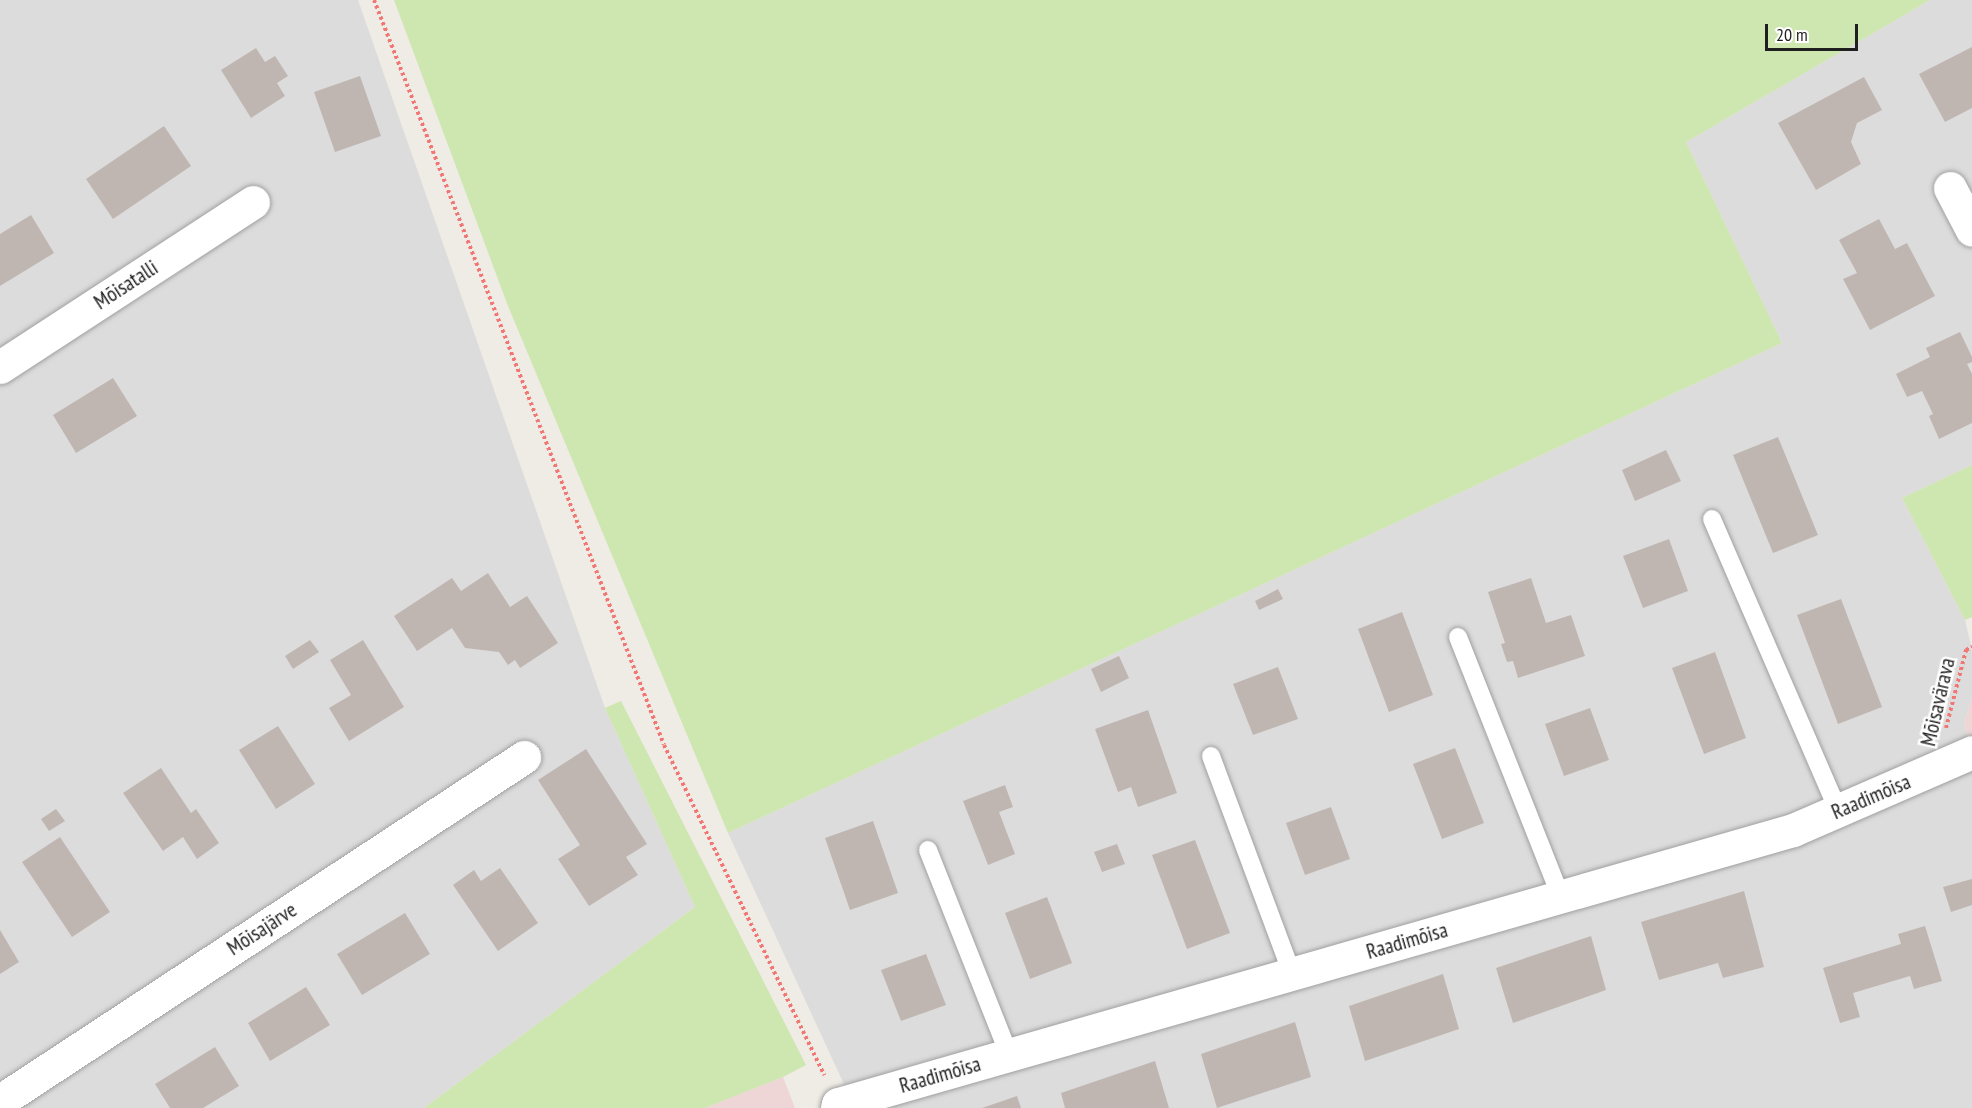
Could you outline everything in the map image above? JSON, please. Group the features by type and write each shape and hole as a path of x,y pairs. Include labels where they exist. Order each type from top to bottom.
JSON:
{"street":[{"path":"1950,188 1972,230"},
{"name":"Mõisatalli","path":"0,367 253,202"},
{"name":"Raadimõisa","path":"837,1106 1793,830 1972,752"},
{"name":"Mõisajärve","path":"0,1101 524,756"}],"lane":[{"path":"1713,519 1838,810"},
{"path":"1458,637 1561,897"},
{"path":"1211,756 1292,974"},
{"path":"928,850 1009,1055"}],"path":[{"path":"374,0 664,745 837,1106"},
{"name":"Mõisavärava","path":"1938,767 1953,694 1966,650 1972,647"}],"shaded area":[{"path":"0,0 358,0 605,708 695,907 424,1108 0,1108"},
{"path":"1930,0 1972,0 1972,465 1902,498 1965,620 1972,650 1972,698 1964,724 1972,748 1972,1108 855,1108 728,833 1782,343 1686,142"},
{"path":"1972,698 1972,748 1964,724"},
{"path":"783,1077 795,1108 705,1108"}],"green space":[{"path":"394,0 1930,0 1686,142 1782,343 728,833 508,306"},
{"path":"1972,465 1972,617 1965,620 1902,498"},
{"path":"621,701 806,1065 783,1077 705,1108 424,1108 695,907 605,708"}],"building":[{"path":"1972,47 1972,108 1945,122 1919,74"},
{"path":"256,48 265,62 275,56 288,76 277,83 285,96 251,118 221,70"},
{"path":"360,76 381,136 335,152 314,92"},
{"path":"1864,77 1882,110 1857,123 1851,142 1861,164 1816,190 1778,123"},
{"path":"164,126 191,166 113,219 86,179"},
{"path":"31,215 54,253 0,286 0,234"},
{"path":"1879,219 1895,249 1907,243 1935,296 1870,330 1843,279 1857,273 1839,240"},
{"path":"1960,332 1972,357 1972,362 1967,364 1972,374 1972,423 1939,439 1929,416 1933,414 1922,391 1907,397 1896,374 1930,357 1926,348"},
{"path":"113,378 137,416 76,453 53,415"},
{"path":"1778,437 1818,535 1773,553 1733,455"},
{"path":"1666,450 1681,481 1635,501 1622,470"},
{"path":"1669,539 1688,591 1643,608 1623,556"},
{"path":"488,573 510,607 527,596 558,643 520,668 515,660 508,665 499,652 465,648 452,628 417,651 394,616 452,578 461,591"},
{"path":"1531,578 1546,623 1571,615 1585,656 1518,678 1513,661 1507,662 1501,644 1505,643 1488,592"},
{"path":"1278,589 1283,599 1259,610 1255,601"},
{"path":"1841,599 1882,707 1838,724 1797,615"},
{"path":"1402,612 1433,695 1389,712 1358,629"},
{"path":"310,640 319,652 293,669 285,656"},
{"path":"363,640 404,707 349,741 329,708 351,695 330,660"},
{"path":"1715,652 1746,738 1704,754 1672,668"},
{"path":"1119,656 1129,678 1101,692 1091,669"},
{"path":"1278,667 1298,719 1253,735 1233,684"},
{"path":"1590,708 1609,760 1564,776 1545,724"},
{"path":"1148,710 1177,793 1138,807 1131,787 1118,792 1095,729"},
{"path":"278,726 315,784 276,809 239,750"},
{"path":"1455,748 1484,823 1442,839 1413,764"},
{"path":"586,749 647,844 626,857 638,875 589,906 558,859 580,845 538,780"},
{"path":"161,768 191,813 196,809 219,843 197,859 183,837 163,851 123,793"},
{"path":"1005,785 1013,807 999,812 1015,854 988,865 963,801"},
{"path":"1331,807 1350,859 1305,875 1286,823"},
{"path":"56,809 65,821 49,831 41,819"},
{"path":"873,821 898,893 850,910 825,838"},
{"path":"60,837 110,912 72,937 22,862"},
{"path":"1195,840 1230,933 1187,949 1152,855"},
{"path":"1117,844 1125,864 1102,872 1094,852"},
{"path":"500,868 538,923 498,951 453,885 474,870 481,881"},
{"path":"1972,879 1972,905 1951,912 1943,887"},
{"path":"1744,891 1764,967 1723,978 1718,963 1659,980 1641,922"},
{"path":"1047,897 1072,963 1030,979 1005,913"},
{"path":"405,913 430,954 362,995 337,954"},
{"path":"1925,926 1942,981 1914,989 1910,976 1853,993 1860,1017 1840,1023 1823,968 1901,944 1898,934"},
{"path":"0,930 19,962 0,974"},
{"path":"1591,936 1606,990 1513,1023 1496,968"},
{"path":"926,954 946,1005 901,1021 881,970"},
{"path":"1443,974 1459,1029 1365,1061 1349,1006"},
{"path":"306,987 330,1025 270,1061 248,1023"},
{"path":"1295,1022 1311,1077 1217,1108 1201,1054"},
{"path":"215,1047 239,1086 203,1108 170,1108 155,1084"},
{"path":"1155,1061 1169,1108 1065,1108 1061,1093"},
{"path":"1017,1096 1021,1108 982,1108"}]}
